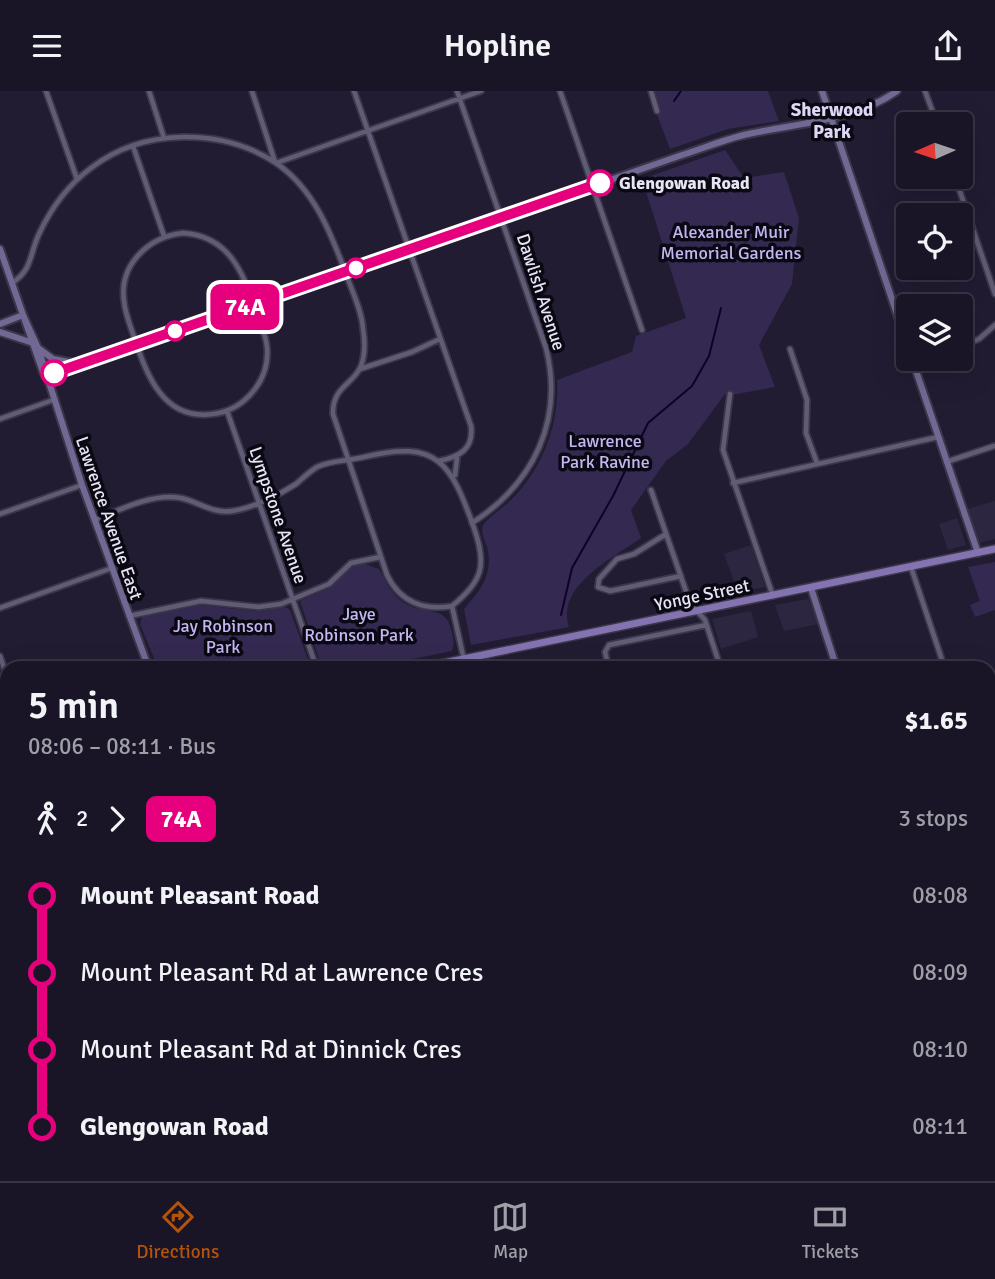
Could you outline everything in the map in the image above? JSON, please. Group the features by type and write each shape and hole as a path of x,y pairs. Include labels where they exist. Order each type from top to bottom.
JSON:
{"main road":[{"path":"822,91 896,311"},
{"path":"45,376 739,136 831,118 881,101 897,91"},
{"name":"Lawrence Avenue East","path":"0,249 30,342 54,400 146,661"},
{"path":"0,324 23,315"},
{"name":"Lawrence Avenue East","path":"23,315 38,348 45,376"},
{"path":"0,332 30,342"},
{"path":"38,348 64,363 83,362"},
{"path":"916,371 978,553"},
{"name":"Yonge Street","path":"451,661 773,597 995,549"},
{"path":"811,588 834,661"}],"street":[{"path":"46,91 77,179"},
{"path":"149,91 164,138"},
{"path":"252,91 275,163 317,209 330,230 363,329 360,369"},
{"path":"354,91 471,426 469,444 457,458 454,476"},
{"name":"Dawlish Avenue","path":"457,91 546,348 552,397 544,437 530,468 503,500 472,523"},
{"path":"12,283 27,270 43,226 77,179 112,154 164,138 198,138 222,142 275,163 481,91"},
{"path":"560,91 642,330"},
{"path":"651,91 657,111"},
{"path":"925,91 933,112"},
{"path":"133,146 164,236"},
{"path":"959,189 995,295"},
{"path":"202,235 221,245 236,261 254,304 265,337 266,366 251,394 227,411 197,414 166,401 152,384 125,307 125,283 135,258 164,236 202,235"},
{"path":"973,342 995,325"},
{"path":"95,520 163,497 187,499 221,511 236,510 284,491 318,467 347,461 399,450 419,453 439,461 454,476 481,549 481,569 471,590 452,606 427,607 407,600 391,583 347,461 332,409 341,387 360,369 412,352 440,339"},
{"path":"790,349 807,400 806,433 817,463"},
{"path":"730,394 722,443 773,597"},
{"path":"0,419 54,400"},
{"name":"Lympstone Avenue","path":"227,411 314,661"},
{"path":"733,482 938,437"},
{"path":"946,462 994,446"},
{"path":"439,461 457,458"},
{"path":"0,514 82,485"},
{"path":"651,490 690,603 706,625 718,661"},
{"path":"666,534 634,554 617,559 597,585 602,591 610,591 681,576"},
{"path":"129,616 201,601 264,607 293,599 329,584 351,563 380,557"},
{"path":"911,567 942,661"},
{"path":"0,608 112,568"},
{"path":"452,606 465,661"},
{"path":"607,661 605,652 608,645 706,625"}],"shaded area":[{"path":"995,501 995,539 979,543 967,509"},
{"path":"957,518 966,545 948,550 939,524"},
{"path":"751,545 765,587 738,592 724,554"},
{"path":"808,599 819,624 784,631 775,605"},
{"path":"751,611 758,637 721,649 712,619"}],"green space":[{"path":"654,91 768,91 779,121 728,129 670,149 654,107 658,104"},
{"name":"Alexander Muir Memorial Gardens","path":"725,150 744,178 784,172 799,218 792,284 759,345 775,387 725,394 688,444 666,461 631,510 641,538 602,564 578,586 570,599 567,612 569,627 471,645 464,609 484,581 489,565 483,525 523,487 540,460 552,429 557,380 632,352 636,336 686,318 642,179"},
{"path":"995,562 995,610 975,617 970,605 980,601 968,567"},
{"name":"Jaye Robinson Park","path":"362,563 379,569 401,601 444,617 448,621 454,643 452,651 403,661 320,661 300,601 328,589 350,568"},
{"name":"Jay Robinson Park","path":"200,605 257,611 286,607 290,610 308,661 155,661 140,624 142,617"}],"waterway":[{"path":"674,101 681,91"},
{"path":"561,615 572,568 613,496 648,423 692,386 709,356 721,308"}],"bus line":[{"name":"74A","path":"54,373 600,183"}],"place":[{"name":"Glengowan Road","path":"600,183"}],"district":[{"name":"Sherwood Park","path":"832,120"}],"park label":[{"name":"Lawrence Park Ravine","path":"605,452"}]}
